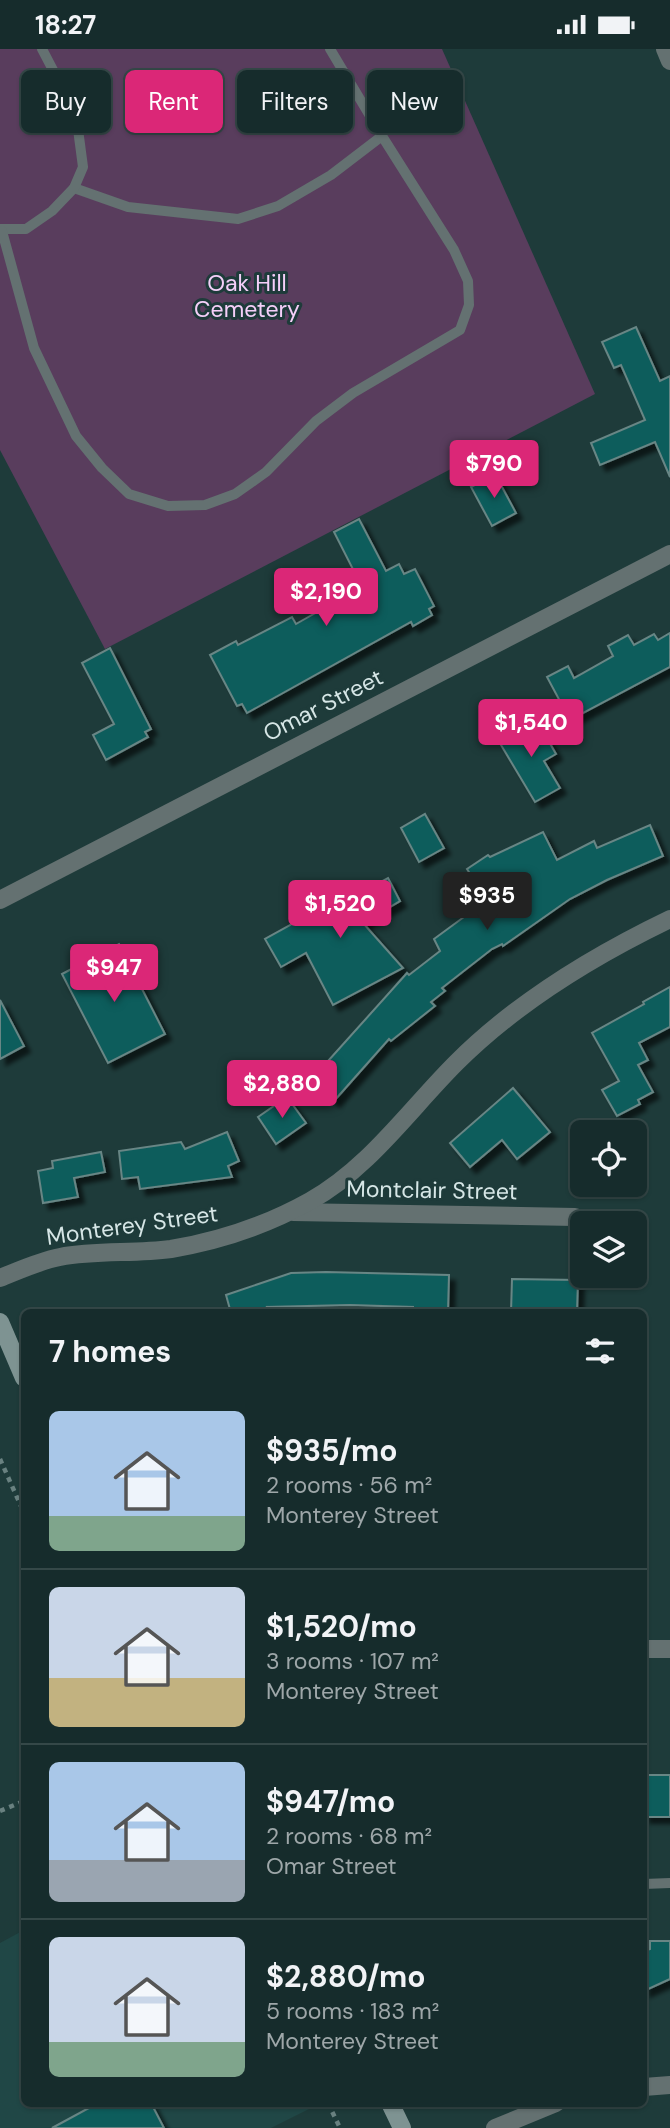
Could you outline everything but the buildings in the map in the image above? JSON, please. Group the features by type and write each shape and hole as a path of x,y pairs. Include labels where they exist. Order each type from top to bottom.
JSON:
{"main road":[{"path":"0,1322 21,1371"},
{"path":"392,2107 402,2128"}],"street":[{"path":"665,49 670,61"},
{"name":"Omar Street","path":"0,900 670,554"},
{"name":"Monterey Street","path":"0,1278 60,1257 147,1252 215,1240 289,1212 349,1175 456,1063 526,1004 590,962 670,919"},
{"name":"Montclair Street","path":"289,1212 570,1217"},
{"path":"647,1649 670,1649"},
{"path":"647,2087 670,2085"},
{"path":"495,2128 546,2107"}],"lane":[{"path":"42,49 76,114 83,167 74,188 51,211 26,229 1,230 34,348 76,436 102,468 129,494 168,506 205,505 236,494 266,472 316,421 353,393 460,330 469,305 468,281 454,250 330,49"},
{"path":"74,188 128,207 238,219 278,206 331,174 382,137"},
{"path":"647,1884 670,1884"}],"path":[{"path":"0,1458 21,1506"},
{"path":"0,1811 21,1802"},
{"path":"330,2107 340,2128"}],"shaded area":[{"path":"21,1932 21,2107 313,2107 271,2128 0,2128 0,1943"}],"green space":[{"name":"Oak Hill Cemetery","path":"0,49 442,49 451,70 367,70 367,133 463,133 463,96 595,394 105,649 0,450"}]}
